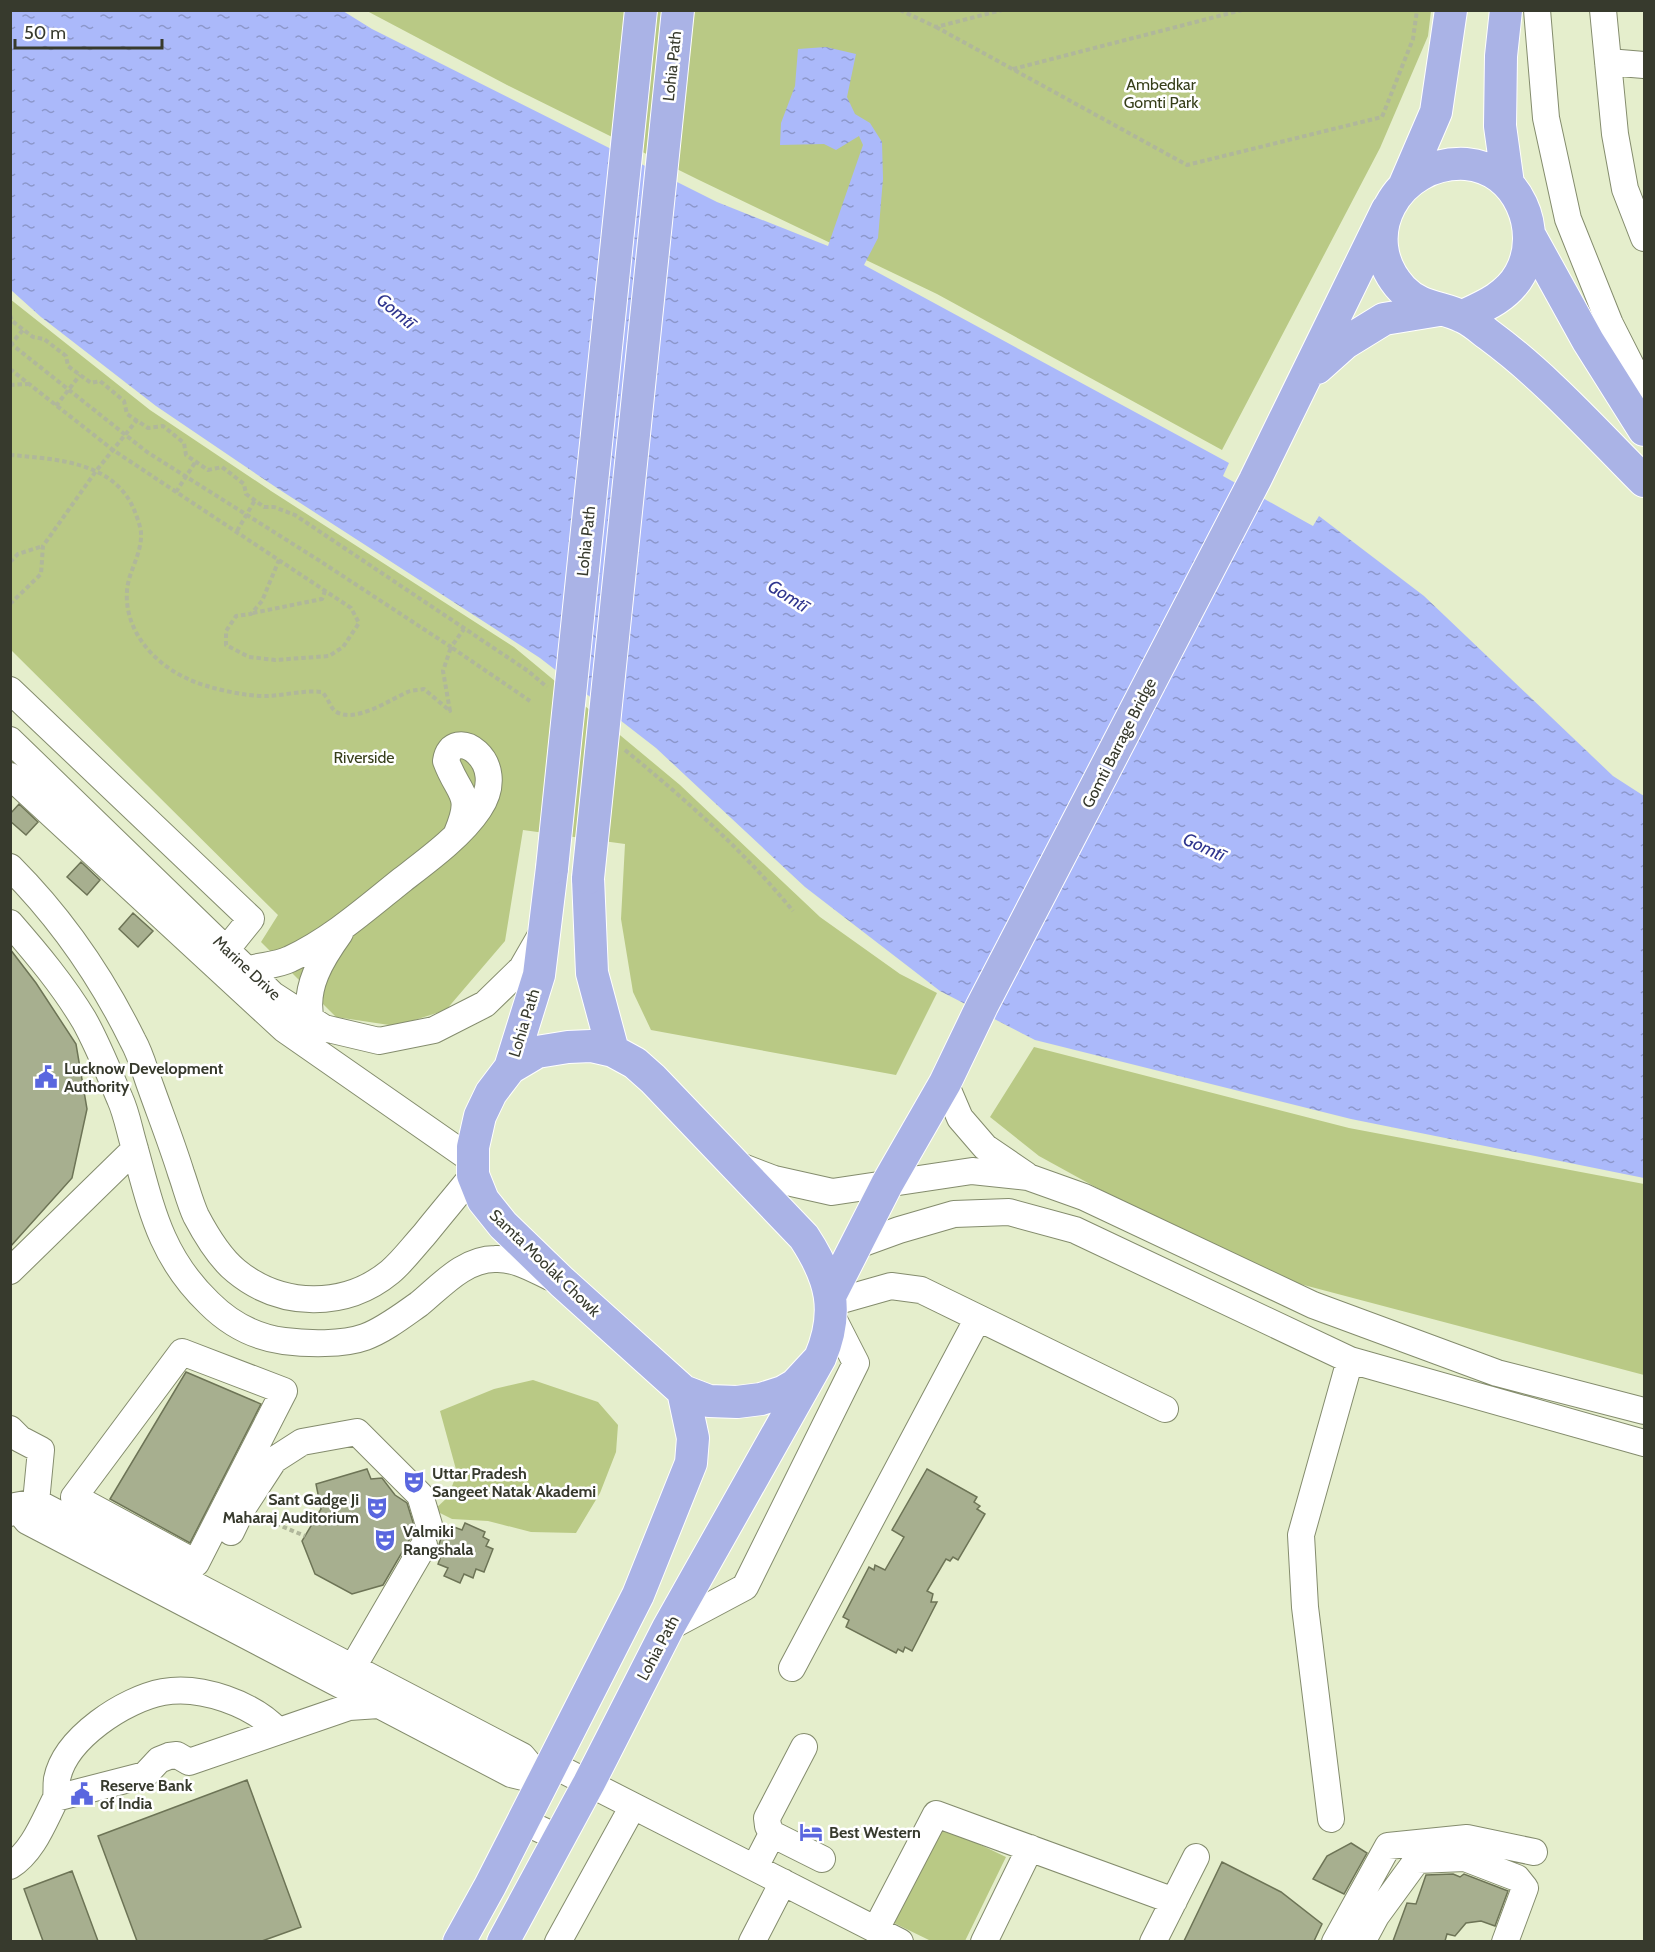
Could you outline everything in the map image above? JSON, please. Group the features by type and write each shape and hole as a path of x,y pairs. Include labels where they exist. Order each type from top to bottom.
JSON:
{"main road":[{"name":"Lohia Path","path":"510,1068 539,975 641,10"},
{"name":"Lohia Path","path":"613,1051 592,973 588,878 678,10"},
{"path":"1451,10 1436,112 1405,184 1387,210 1382,231 1383,252 1390,272 1403,290 1419,303 1451,313 1490,335 1532,369 1644,481"},
{"path":"1506,10 1501,56 1500,126 1508,184"},
{"path":"1307,377 1346,343 1384,319 1451,313 1490,304 1507,292 1520,275 1528,256 1530,236 1527,217 1520,199 1508,184 1490,171 1468,164 1446,164 1424,171 1405,184"},
{"name":"Gomti Barrage Bridge","path":"887,1184 945,1083 982,1006 1255,480 1387,210"},
{"path":"1530,236 1588,341 1644,430"},
{"path":"472,1168 480,1116 490,1093 510,1068 537,1052 591,1046 613,1051 635,1063 653,1079 804,1236 825,1274 831,1304"},
{"name":"Samta Moolak Chowk","path":"472,1168 483,1200 503,1225 562,1282 683,1391 710,1401 760,1400 783,1392 795,1385 820,1359 827,1343 831,1304 855,1246 887,1184"},
{"name":"Lohia Path","path":"503,1941 589,1783 668,1628 820,1359"},
{"path":"459,1941 490,1886 638,1595 691,1462 693,1438 683,1391"}],"street":[{"path":"1537,10 1546,118 1568,219 1610,324 1644,391"},
{"path":"1603,10 1615,134 1625,189 1644,238"},
{"path":"1608,62 1644,65"},
{"path":"10,690 251,919 226,950"},
{"name":"Marine Drive","path":"10,740 273,995 324,1028 379,1041 434,1030 485,1004 522,968 544,928"},
{"name":"Marine Drive","path":"10,776 284,1029 472,1168"},
{"path":"246,970 271,966 290,959 347,923 436,853 457,833"},
{"path":"10,867 35,892 92,968 134,1042 196,1215 214,1246 234,1270 255,1285 297,1300 315,1300 333,1299 374,1283 391,1271 405,1256 472,1168"},
{"path":"10,923 46,965 85,1022 122,1102 158,1227 169,1252 183,1276 220,1314 241,1328 261,1337 313,1343 364,1337 394,1322 454,1273 479,1262 494,1259 514,1261 562,1282"},
{"path":"311,1020 309,998 316,972 347,923"},
{"path":"945,1083 960,1118 986,1147 1028,1177"},
{"path":"10,1271 135,1149"},
{"path":"735,1164 774,1179 832,1192 972,1171 1028,1177 1084,1197 1313,1305 1497,1373 1644,1411"},
{"path":"855,1246 954,1214 1009,1212 1076,1230 1350,1360 1644,1443"},
{"path":"668,1628 745,1587 856,1363 831,1304 891,1286 921,1290 1165,1409"},
{"path":"792,1668 978,1318"},
{"path":"182,1352 284,1391 196,1563 74,1497 182,1352"},
{"path":"1331,1819 1305,1607 1301,1535 1350,1360"},
{"path":"10,1429 20,1439 41,1450 21,1507 27,1521 384,1695 511,1774 547,1773 589,1783 900,1941"},
{"path":"203,1589 242,1509 274,1460 302,1442 357,1432 420,1495 427,1535 353,1668"},
{"path":"21,1507 203,1589 353,1668 384,1695"},
{"path":"10,1866 21,1860 38,1834 56,1798 57,1778 70,1752 81,1739 110,1715 141,1698 166,1691 192,1692 220,1698 249,1709 267,1720 278,1731"},
{"path":"56,1798 145,1775 159,1760 169,1756 177,1755 189,1762 384,1695"},
{"path":"804,1747 766,1818 772,1833 822,1859"},
{"path":"558,1941 633,1806"},
{"path":"876,1929 936,1814 1174,1901"},
{"path":"522,1821 559,1838"},
{"path":"755,1867 772,1833"},
{"path":"1335,1941 1388,1846 1467,1838 1534,1852"},
{"path":"984,1941 1030,1848"},
{"path":"1153,1941 1196,1857"},
{"path":"1362,1941 1376,1916 1417,1860 1465,1858 1517,1878 1525,1888 1505,1941"},
{"path":"752,1941 783,1882"}],"path":[{"path":"900,10 936,27 1187,165 1382,117 1413,39 1417,10"},
{"path":"936,27 1002,10"},
{"path":"1013,69 1242,10"},
{"path":"10,315 12,321 33,338 44,339 66,356 68,366 91,383 100,381 124,401 127,414 148,428 163,426 184,443 186,455 208,470 222,467 244,484 246,494 264,507 274,507 295,515 528,671 555,694"},
{"path":"23,330 11,344 147,452 247,514 530,701"},
{"path":"10,369 113,450 237,531 279,560 326,591 351,608 359,622 344,647 329,656 266,659 249,657 226,645 226,631 236,616 322,599 326,591"},
{"path":"56,406 81,375"},
{"path":"10,385 29,384"},
{"path":"10,604 41,574 44,546 96,471 137,420"},
{"path":"10,455 54,459 96,471 117,484 130,500 142,537 138,558 127,590 129,611 136,635 149,651 187,679 213,688 264,696 322,692 338,713 351,714 372,710 410,691 424,689 450,711 444,670 451,647 464,629"},
{"path":"176,492 196,461"},
{"path":"237,531 255,500"},
{"path":"10,562 18,554 44,546"},
{"path":"251,614 262,601 279,560"},
{"path":"619,746 702,813 766,877 793,911"},
{"path":"242,1509 305,1536"}],"green space":[{"name":"Ambedkar Gomti Park","path":"367,11 1431,11 1428,36 1380,148 1222,450 937,294 507,85"},
{"name":"Riverside","path":"10,299 150,410 271,491 514,647 680,785 820,917 900,974 937,993 896,1075 651,1030 633,992 621,919 625,844 523,830 505,941 446,1010 396,1026 336,1017 261,942 278,915 11,650"},
{"path":"1034,1047 1349,1128 1644,1184 1644,1375 1300,1284 1139,1211 1039,1156 990,1117"},
{"path":"533,1380 598,1402 618,1425 616,1452 600,1493 576,1533 531,1532 488,1521 452,1519 434,1510 448,1497 457,1473 440,1411 494,1389"},
{"path":"941,1826 1006,1857 965,1941 931,1941 894,1923"}],"water":[{"name":"Gomtī","path":"11,11 343,11 372,29 717,202 828,246 863,145 859,136 836,150 824,144 780,145 781,123 795,86 798,49 826,47 856,54 847,97 855,114 870,123 882,142 883,179 878,238 864,265 1229,463 1223,476 1313,526 1319,516 1424,596 1613,776 1644,796 1644,1178 1351,1119 1035,1040 940,991 805,887 656,748 540,658 277,488 156,406 41,317 11,290"}],"building":[{"path":"19,804 38,822 26,835 10,821 10,814"},
{"path":"81,862 100,880 87,895 67,877"},
{"path":"133,913 153,931 138,947 119,929"},
{"name":"Lucknow Development Authority","path":"10,949 36,983 76,1044 87,1109 72,1178 10,1247"},
{"path":"186,1372 261,1404 190,1543 110,1499"},
{"path":"367,1469 371,1479 382,1478 395,1495 407,1503 416,1532 383,1585 352,1594 315,1574 302,1541 321,1509 316,1484"},
{"path":"927,1469 977,1497 974,1502 980,1506 977,1509 985,1514 958,1560 953,1557 950,1561 946,1559 927,1591 933,1594 931,1602 937,1602 912,1651 905,1647 903,1652 898,1649 896,1653 846,1627 849,1620 843,1617 869,1567 874,1570 875,1565 885,1570 904,1537 892,1530"},
{"path":"465,1523 485,1532 483,1537 489,1540 486,1546 493,1549 484,1572 476,1569 473,1578 464,1574 460,1583 444,1576 448,1568 438,1564 441,1556 436,1554 443,1532 451,1535 454,1527 462,1530"},
{"path":"247,1780 301,1927 262,1941 137,1941 98,1836"},
{"path":"1351,1843 1367,1853 1344,1894 1313,1879 1327,1856"},
{"path":"1222,1862 1281,1892 1322,1924 1314,1941 1184,1941"},
{"path":"72,1871 98,1941 43,1941 24,1889"},
{"path":"1453,1874 1460,1877 1464,1874 1508,1891 1495,1926 1481,1921 1466,1923 1455,1936 1447,1934 1445,1941 1393,1941 1407,1903 1416,1904 1426,1875"}],"place":[{"name":"Lucknow Development Authority","path":"46,1077"},
{"name":"Uttar Pradesh Sangeet Natak Akademi","path":"414,1482"},
{"name":"Sant Gadge Ji Maharaj Auditorium","path":"377,1508"},
{"name":"Valmiki Rangshala","path":"385,1540"},
{"name":"Reserve Bank of India","path":"82,1794"},
{"name":"Best Western","path":"811,1832"}]}
